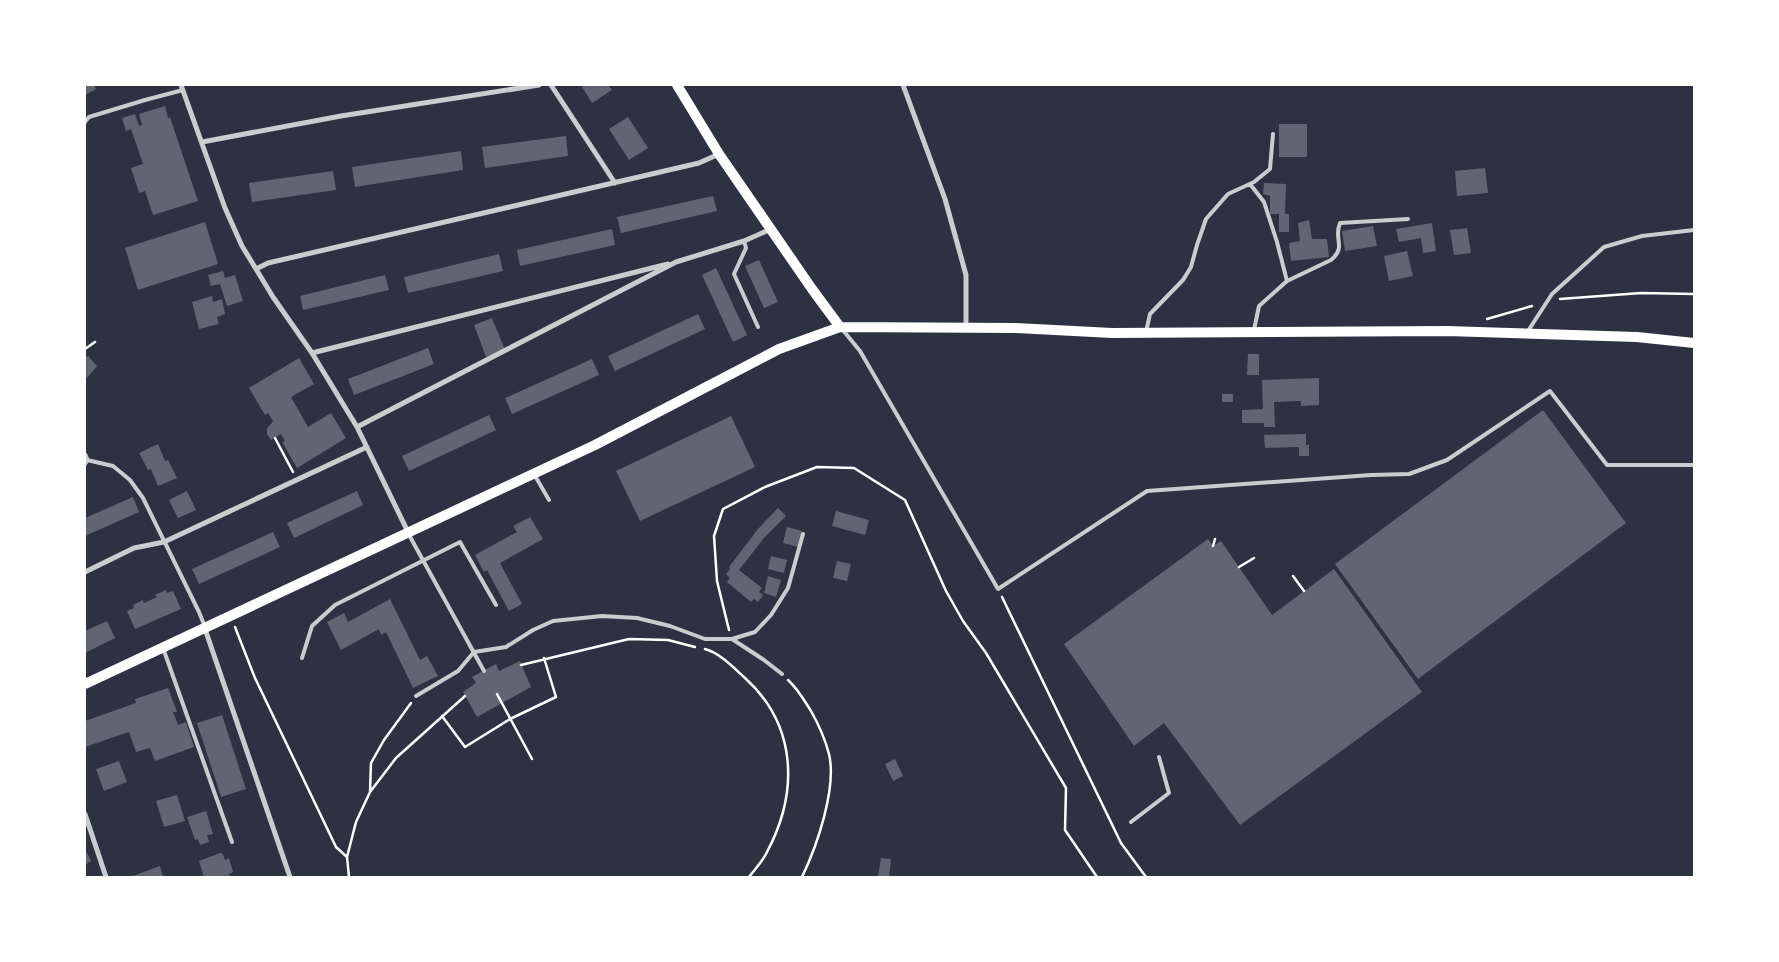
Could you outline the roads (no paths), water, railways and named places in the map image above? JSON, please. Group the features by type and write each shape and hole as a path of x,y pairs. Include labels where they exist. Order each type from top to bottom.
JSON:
{"main road":[{"path":"677,85 719,154 840,327"},
{"path":"85,684 534,474 780,350 840,327 1146,333 1448,331 1637,337 1694,343"}],"street":[{"path":"202,142 340,116 538,85"},
{"path":"551,85 615,183"},
{"path":"903,85 945,198 966,275 966,328"},
{"path":"182,87 225,208 242,246 273,297 312,353 357,427 408,532"},
{"path":"256,269 268,264 700,163 719,154"},
{"path":"312,353 676,262 744,241 771,229"},
{"path":"357,427 676,262"},
{"path":"85,572 134,548 164,542 367,447"},
{"path":"205,629 290,877"},
{"path":"85,814 106,877"}],"lane":[{"path":"85,122 89,117 182,87"},
{"path":"1146,333 1150,314 1183,280 1191,267 1206,219 1228,194 1250,184 1270,169 1273,134"},
{"path":"1250,184 1264,202 1287,281"},
{"path":"1254,332 1258,306 1287,281 1331,260 1337,255 1340,246 1337,231 1340,223 1408,219"},
{"path":"1526,333 1552,294 1604,247 1642,236 1694,230"},
{"path":"744,241 746,248 734,274 758,327"},
{"path":"840,327 860,351 998,588 1147,491 1342,476 1409,474 1447,460 1550,391 1607,465 1694,465"},
{"path":"86,460 113,466 130,480 143,498 199,612 205,629"},
{"path":"534,474 549,500"},
{"path":"408,532 422,561 484,671"},
{"path":"416,696 458,671 474,652 506,648 533,630 553,621 602,616 637,618 670,626 705,639 732,639 755,632 771,614 788,588 803,534"},
{"path":"302,658 312,626 335,606 460,542 496,605"},
{"path":"732,639 782,674"},
{"path":"163,648 232,842"},
{"path":"1131,822 1169,793 1159,757"}]}
